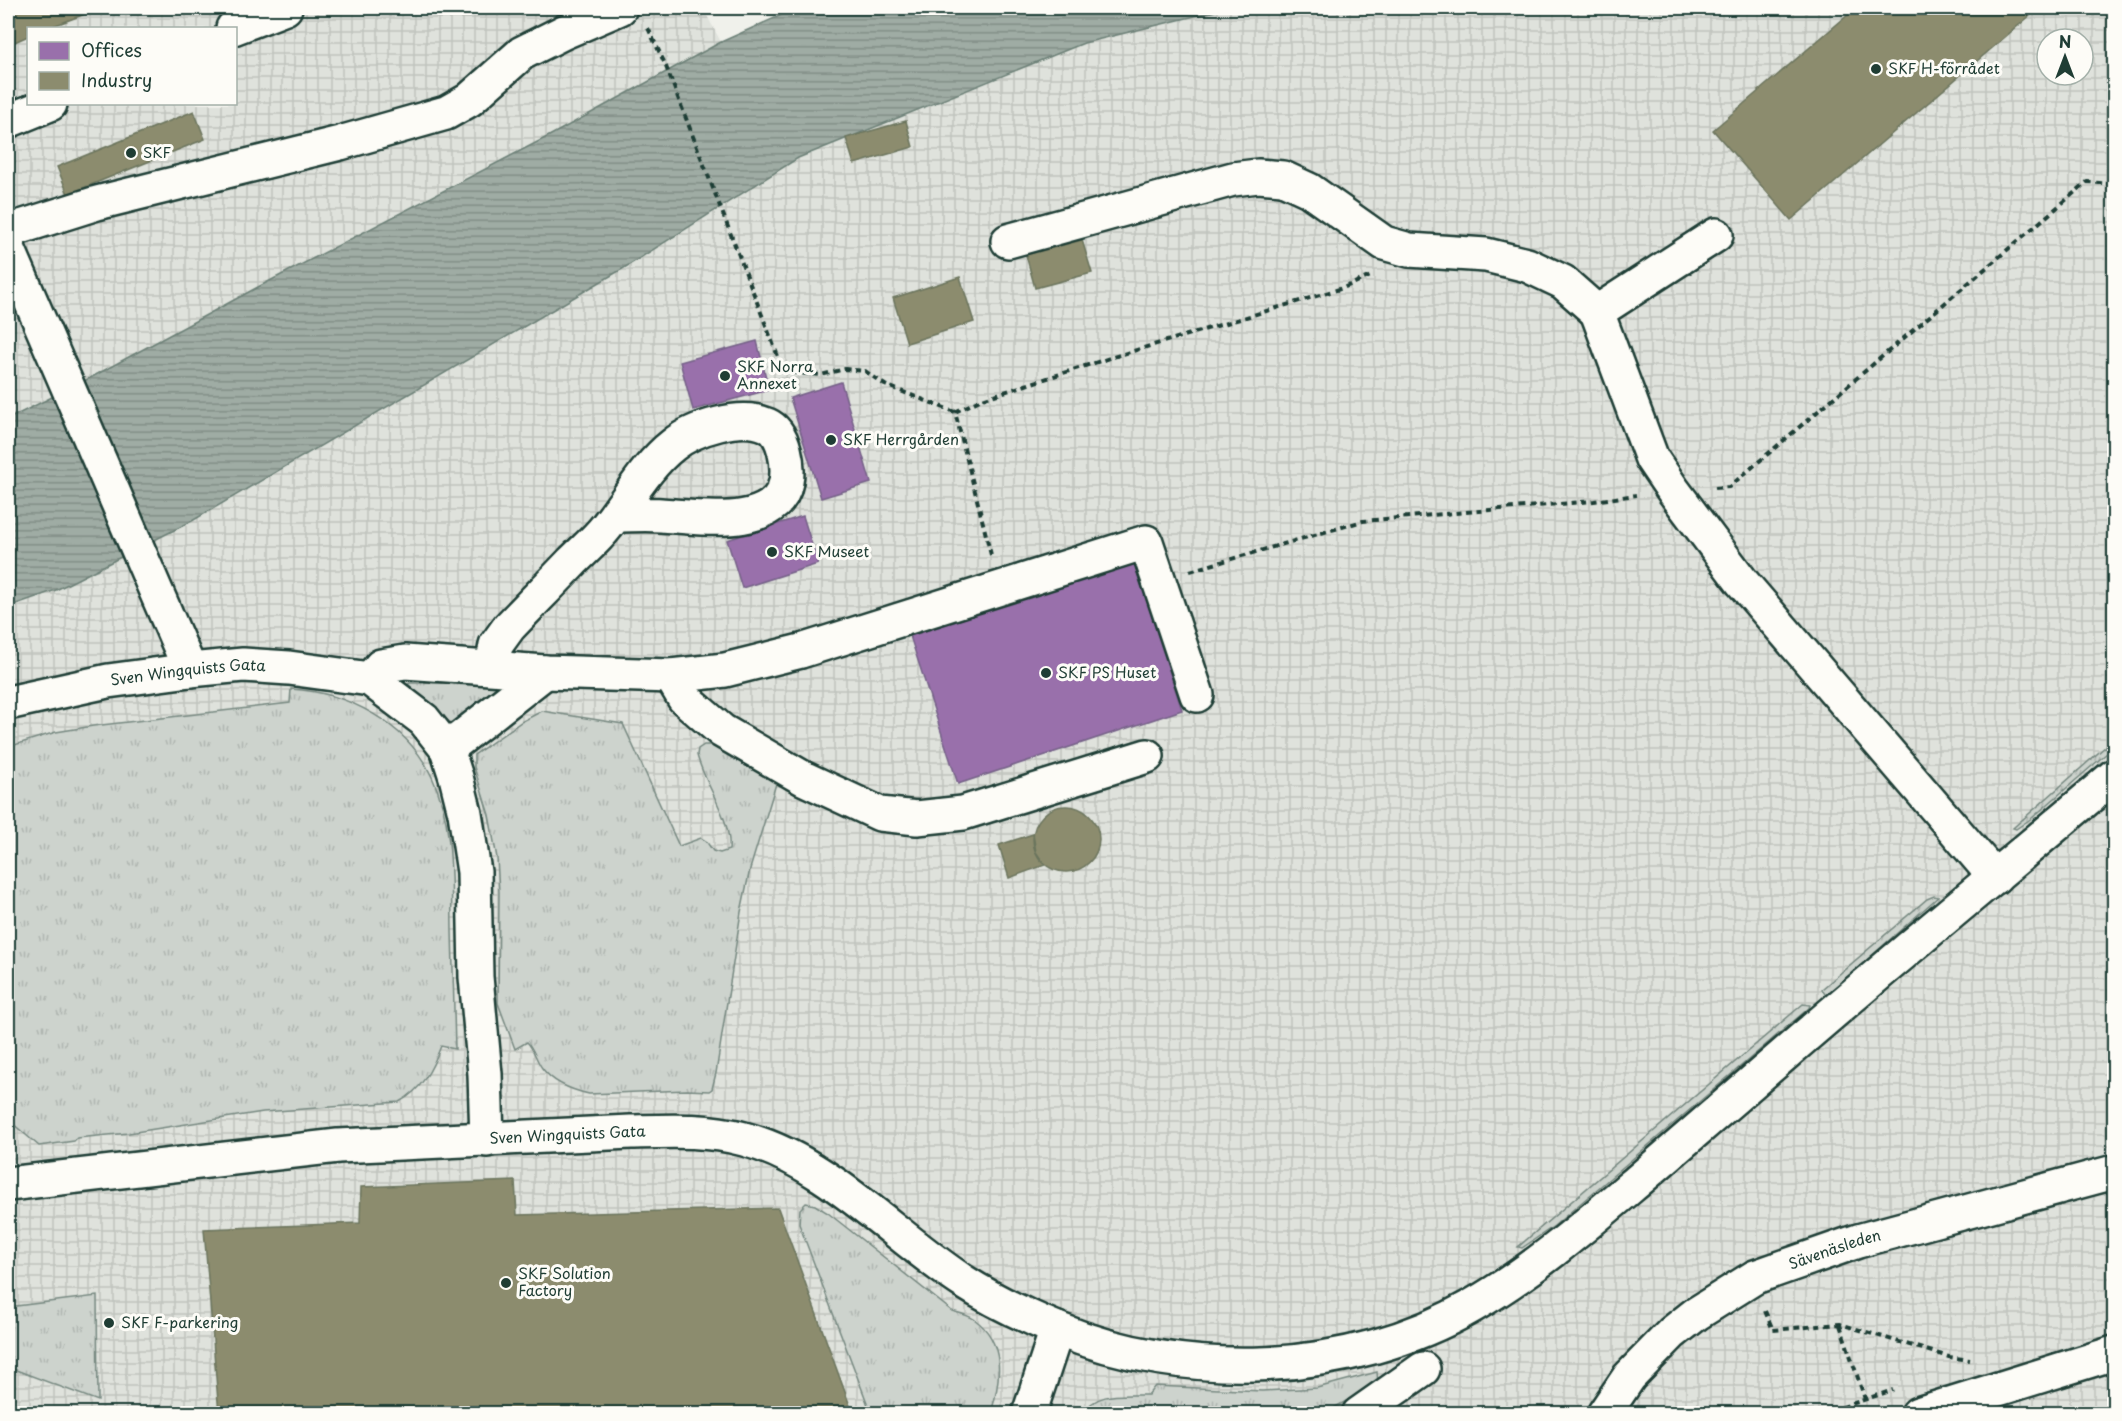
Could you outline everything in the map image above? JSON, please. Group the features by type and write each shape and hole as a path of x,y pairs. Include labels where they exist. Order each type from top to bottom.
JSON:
{"street":[{"path":"236,27 285,8"},
{"path":"8,231 97,203 340,143 446,112 469,100 522,53 620,8"},
{"path":"8,121 48,105"},
{"path":"1008,241 1233,179 1258,176 1283,178 1309,190 1384,243 1409,250 1486,255 1527,265 1563,282 1597,312 1652,459 1673,490 1742,582 1995,877"},
{"path":"1597,312 1716,235"},
{"path":"8,248 190,670"},
{"path":"492,667 496,645 509,627 606,528 651,468 673,445 696,432 723,423 751,421 769,425 779,437 785,453 787,473 784,490 774,504 759,512 738,517 704,519 660,515 616,515"},
{"path":"370,679 381,666 405,662 545,672 671,676 725,670 801,651 1146,542 1197,695"},
{"name":"Sven Wingquists Gata","path":"8,703 108,681 243,665 289,668 370,679 424,720 447,749 456,777 465,813 474,872 476,977 485,1074 487,1140 680,1131 714,1132 748,1140 782,1153 821,1175 966,1283 1057,1329 1102,1346 1158,1357 1216,1364 1306,1361 1362,1349 1421,1330 1460,1312 1520,1276 1605,1208 1834,1011 2115,777"},
{"path":"447,749 545,672"},
{"path":"671,676 684,698 722,731 803,778 880,814 917,818 963,813 1147,756"},
{"path":"8,1184 338,1146 487,1140"},
{"name":"Sävenäsleden","path":"1604,1413 1646,1357 1672,1333 1714,1302 1755,1277 1858,1241 2115,1172"},
{"path":"1029,1413 1057,1329"},
{"path":"1918,1413 2115,1353"},
{"path":"1359,1413 1424,1369"}],"path":[{"path":"647,26 748,275 784,372 821,375 845,369 864,371 885,385 955,412 982,399 1110,357 1343,288 1391,266 1409,250"},
{"path":"955,412 999,587"},
{"path":"1758,1314 1774,1306"},
{"path":"1765,1311 1773,1330 1840,1324 1949,1357 1979,1362"},
{"path":"1840,1324 1865,1400"}],"shaded area":[{"path":"8,8 703,8 721,42 549,136 258,287 90,378 8,419"},
{"path":"797,8 1228,8 1084,43 798,158 624,268 192,521 56,590 8,607 8,419 549,136 721,42"},
{"path":"1228,8 2114,8 2114,1413 8,1413 8,607 56,590 192,521 624,268 798,158 1084,43"}],"green space":[{"path":"492,683 499,690 454,726 408,684"},
{"path":"291,689 333,696 373,714 407,741 421,758 432,777 444,813 450,852 455,1049 441,1046 434,1063 420,1085 399,1102 263,1112 129,1133 77,1138 74,1141 39,1146 13,1124 8,1123 8,747 56,732 93,726 290,703"},
{"path":"542,711 623,724 679,846 701,838 713,851 720,853 729,850 726,826 701,767 697,755 698,749 704,745 726,745 778,777 750,869 741,912 716,1073 712,1089 709,1091 589,1094 569,1088 551,1078 542,1068 527,1042 515,1049 498,1003 497,858 489,815 474,767 474,755 521,722"},
{"path":"2114,739 2114,747 2032,818 2016,829 2013,828"},
{"path":"1938,897 1826,996 1822,989 1927,899"},
{"path":"1803,1004 1810,1005 1809,1008 1554,1226 1522,1248 1518,1247"},
{"path":"806,1203 815,1205 828,1213 952,1311 974,1319 984,1328 992,1339 998,1362 997,1388 991,1413 871,1413 799,1224 800,1209"},
{"path":"97,1296 98,1401 8,1367 8,1307"},
{"path":"1377,1372 1378,1383 1325,1413 1083,1414 1095,1401 1112,1396 1148,1395 1155,1386 1262,1391 1317,1388"}],"building: Offices":[{"name":"SKF Norra Annexet","path":"757,341 769,390 693,410 680,362"},
{"name":"SKF Herrgården","path":"841,382 871,483 821,498 790,398"},
{"name":"SKF Museet","path":"803,516 818,564 742,588 727,540"},
{"name":"SKF PS Huset","path":"1134,562 1182,710 958,784 910,636"}],"building: Industry":[{"path":"8,8 101,8 51,27 27,27 27,36 8,45"},
{"name":"SKF H-förrådet","path":"1856,8 2039,8 1791,220 1713,130"},
{"name":"SKF","path":"194,111 205,139 68,194 57,167"},
{"path":"906,121 913,147 854,164 846,138"},
{"path":"1082,240 1092,273 1035,288 1026,255"},
{"path":"960,277 974,322 907,343 893,298"},
{"path":"1066,806 1079,809 1089,816 1096,826 1099,839 1096,852 1089,862 1079,869 1066,872 1053,869 1043,862 1036,852 1033,839 1036,826 1043,816 1053,809"},
{"path":"1033,834 1036,852 1045,865 1009,878 999,845"},
{"name":"SKF Solution Factory","path":"515,1181 517,1215 778,1208 853,1414 219,1414 204,1229 360,1223 361,1187"}],"place":[{"name":"SKF H-förrådet","path":"1876,69"},
{"name":"SKF","path":"131,153"},
{"name":"SKF Norra Annexet","path":"725,376"},
{"name":"SKF Herrgården","path":"831,440"},
{"name":"SKF Museet","path":"772,552"},
{"name":"SKF PS Huset","path":"1046,673"},
{"name":"SKF Solution Factory","path":"506,1283"},
{"name":"SKF F-parkering","path":"109,1323"}]}
